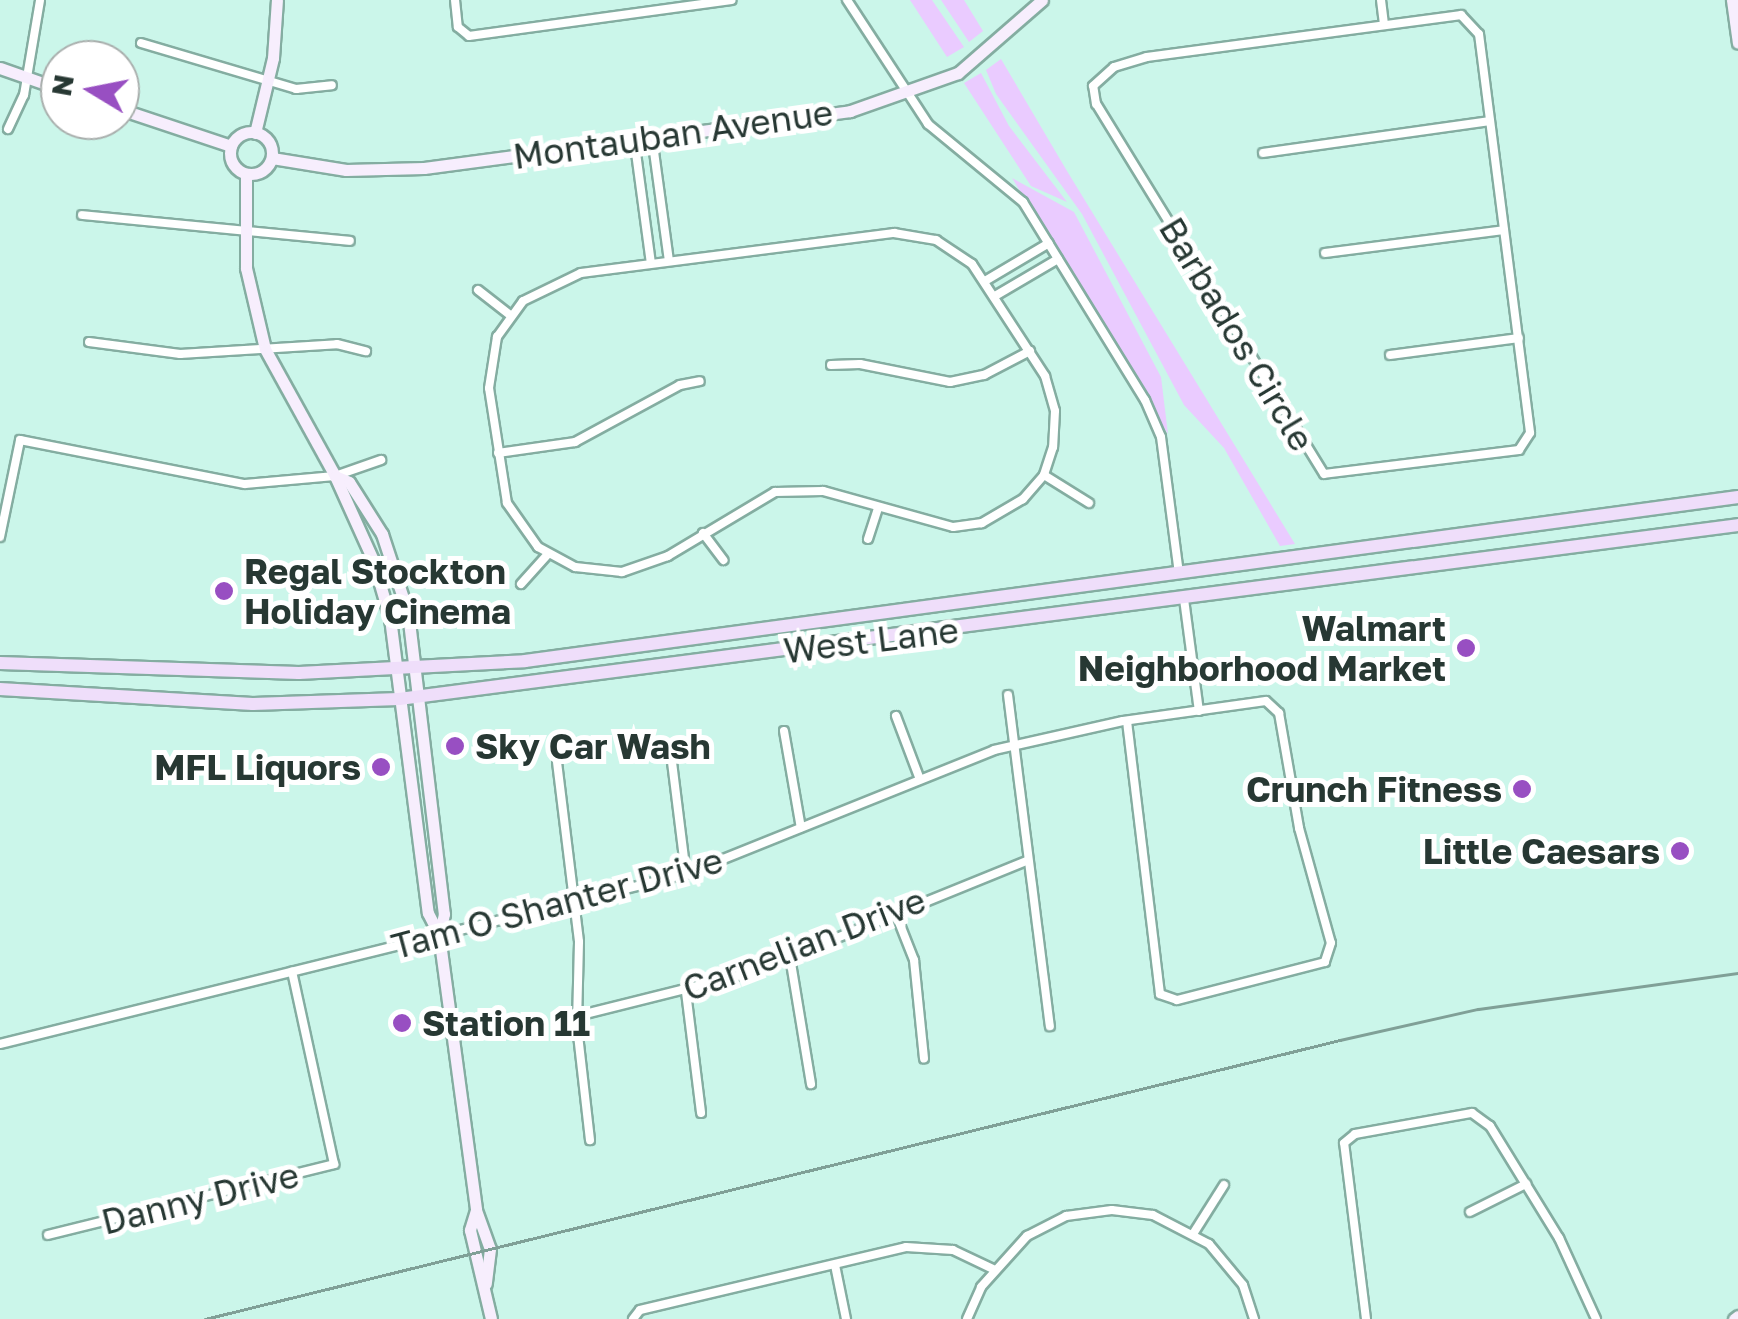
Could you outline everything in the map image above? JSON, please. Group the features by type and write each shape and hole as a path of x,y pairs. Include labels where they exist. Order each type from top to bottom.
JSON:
{"main road":[{"name":"West Lane","path":"0,664 166,673 396,670 525,661 1738,497"},
{"name":"West Lane","path":"0,689 253,704 399,700 1738,524"}],"street":[{"path":"8,129 27,77 40,0"},
{"path":"140,116 231,146 255,132 268,81 277,0"},
{"path":"455,0 458,27 470,36 732,0"},
{"path":"846,0 905,96 940,135 1006,183 1049,243 1158,426 1179,574"},
{"name":"Montauban Avenue","path":"272,158 346,170 424,168 833,114 905,96 978,60 1042,0"},
{"path":"1381,0 1384,25"},
{"path":"1732,0 1738,43"},
{"name":"Barbados Circle","path":"1470,17 1479,34 1530,433 1519,450 1324,474 1093,96 1098,78 1133,60 1384,25 1470,17"},
{"path":"141,43 296,89 332,86"},
{"path":"0,68 40,82"},
{"path":"1263,152 1490,120"},
{"path":"231,146 234,166 246,174 265,169 272,158 270,144 255,132"},
{"path":"652,136 669,261"},
{"path":"634,138 651,264"},
{"path":"246,174 242,231 265,350 335,476 384,588 428,912 440,936"},
{"path":"82,215 350,241"},
{"path":"1325,253 1504,230"},
{"path":"908,233 959,253 985,281 1030,351 1056,412 1044,475 1011,508 973,525 926,524 823,491 784,490 751,501 650,565 622,572 587,570 548,554 515,518 498,453 489,368 508,314 565,276 669,261 908,233"},
{"path":"985,281 1049,243"},
{"path":"995,296 1058,259"},
{"path":"478,290 508,314"},
{"path":"1390,355 1519,338"},
{"path":"89,342 180,354 337,344 366,351"},
{"path":"830,365 860,364 950,382 984,375 1030,351"},
{"path":"498,453 576,442 680,386 700,382"},
{"path":"0,537 20,440 224,482 335,476 382,460"},
{"path":"1044,475 1090,503"},
{"path":"335,476 349,482 382,534 408,612 444,914 440,936 476,1210 470,1230 478,1275 486,1284 491,1319"},
{"path":"868,539 878,508"},
{"path":"703,533 723,560"},
{"path":"520,584 548,554"},
{"path":"1184,599 1199,711"},
{"path":"1008,695 1050,1026"},
{"name":"Tam O Shanter Drive","path":"0,1044 686,874 919,777 1015,744 1127,720 1266,701 1278,708 1298,828 1331,954 1321,964 1176,1000 1159,992 1127,720"},
{"path":"896,716 919,777"},
{"path":"784,731 802,828"},
{"path":"670,746 686,874"},
{"path":"557,762 574,903 577,1016 590,1140"},
{"name":"Carnelian Drive","path":"577,1016 686,992 790,957 1028,861"},
{"path":"894,912 914,960 924,1058"},
{"path":"790,957 810,1084"},
{"name":"Danny Drive","path":"48,1235 334,1164 292,972"},
{"path":"686,992 701,1112"},
{"path":"1366,1319 1342,1152 1346,1140 1476,1114 1526,1184 1581,1276 1596,1319"},
{"path":"1470,1212 1526,1184"},
{"path":"1193,1234 1224,1185"},
{"path":"967,1319 994,1269 1026,1236 1080,1213 1140,1212 1193,1234 1236,1273 1254,1319"},
{"path":"634,1317 835,1265 930,1246 994,1269"},
{"path":"835,1265 846,1319"}],"shaded area":[{"path":"910,0 932,0 964,47 947,57"},
{"path":"941,0 964,0 983,31 969,42"},
{"path":"1001,59 1295,544 1280,546 1224,448 1184,405 1082,214 996,94 986,70"},
{"path":"981,73 1009,126 1067,202 1031,186 964,83"},
{"path":"1012,178 1074,212 1161,377 1168,434"}],"railway":[{"path":"205,1319 1340,1040 1478,1009 1738,973"}],"place":[{"name":"Regal Stockton Holiday Cinema","path":"224,591"},
{"name":"Walmart Neighborhood Market","path":"1466,648"},
{"name":"Sky Car Wash","path":"455,746"},
{"name":"MFL Liquors","path":"381,767"},
{"name":"Crunch Fitness","path":"1522,789"},
{"name":"Little Caesars","path":"1680,851"},
{"name":"Station 11","path":"402,1023"}]}
